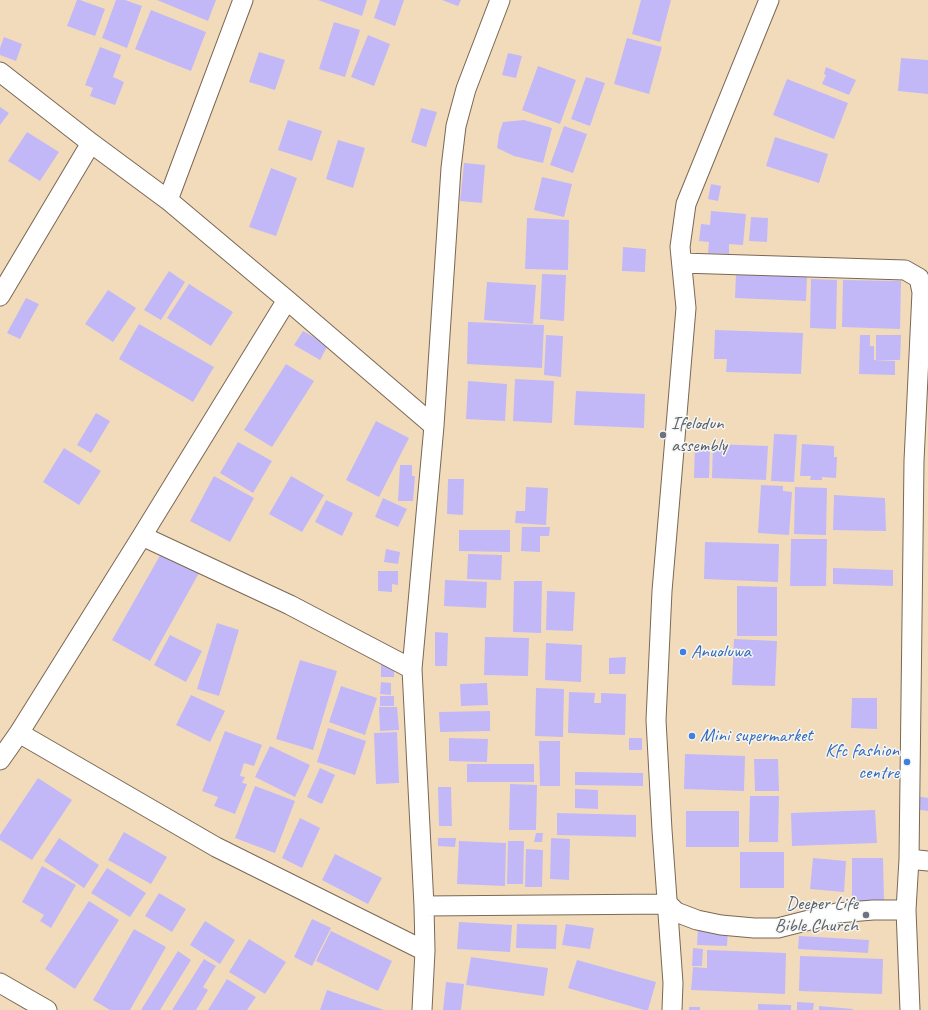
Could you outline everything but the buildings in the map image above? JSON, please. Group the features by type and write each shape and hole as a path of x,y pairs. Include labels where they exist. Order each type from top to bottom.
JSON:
{"street":[{"path":"168,200 243,0"},
{"path":"422,1010 425,950 424,906 412,669 434,426 451,168 456,126 466,89 500,0"},
{"path":"672,1010 673,983 656,720 662,591 686,308 680,247 686,204 769,0"},
{"path":"0,72 168,200 434,426"},
{"path":"0,296 92,143"},
{"path":"682,263 905,270 919,278 922,292 914,462 909,859 906,910 910,1010"},
{"path":"0,760 19,733 142,536 287,300"},
{"path":"142,536 290,604 412,669"},
{"path":"19,733 216,847 425,950"},
{"path":"909,859 928,862"},
{"path":"424,906 668,904 676,912 697,920 721,925 754,928 778,928 837,913 873,910 906,910"},
{"path":"0,983 47,1010"}],"place":[{"name":"Ifelodun assembly","path":"663,435"},
{"name":"Anuoluwa","path":"683,652"},
{"name":"Mini supermarket","path":"692,736"},
{"name":"Kfc fashion centre","path":"907,762"},
{"name":"Deeper Life Bible Church","path":"866,915"}]}
